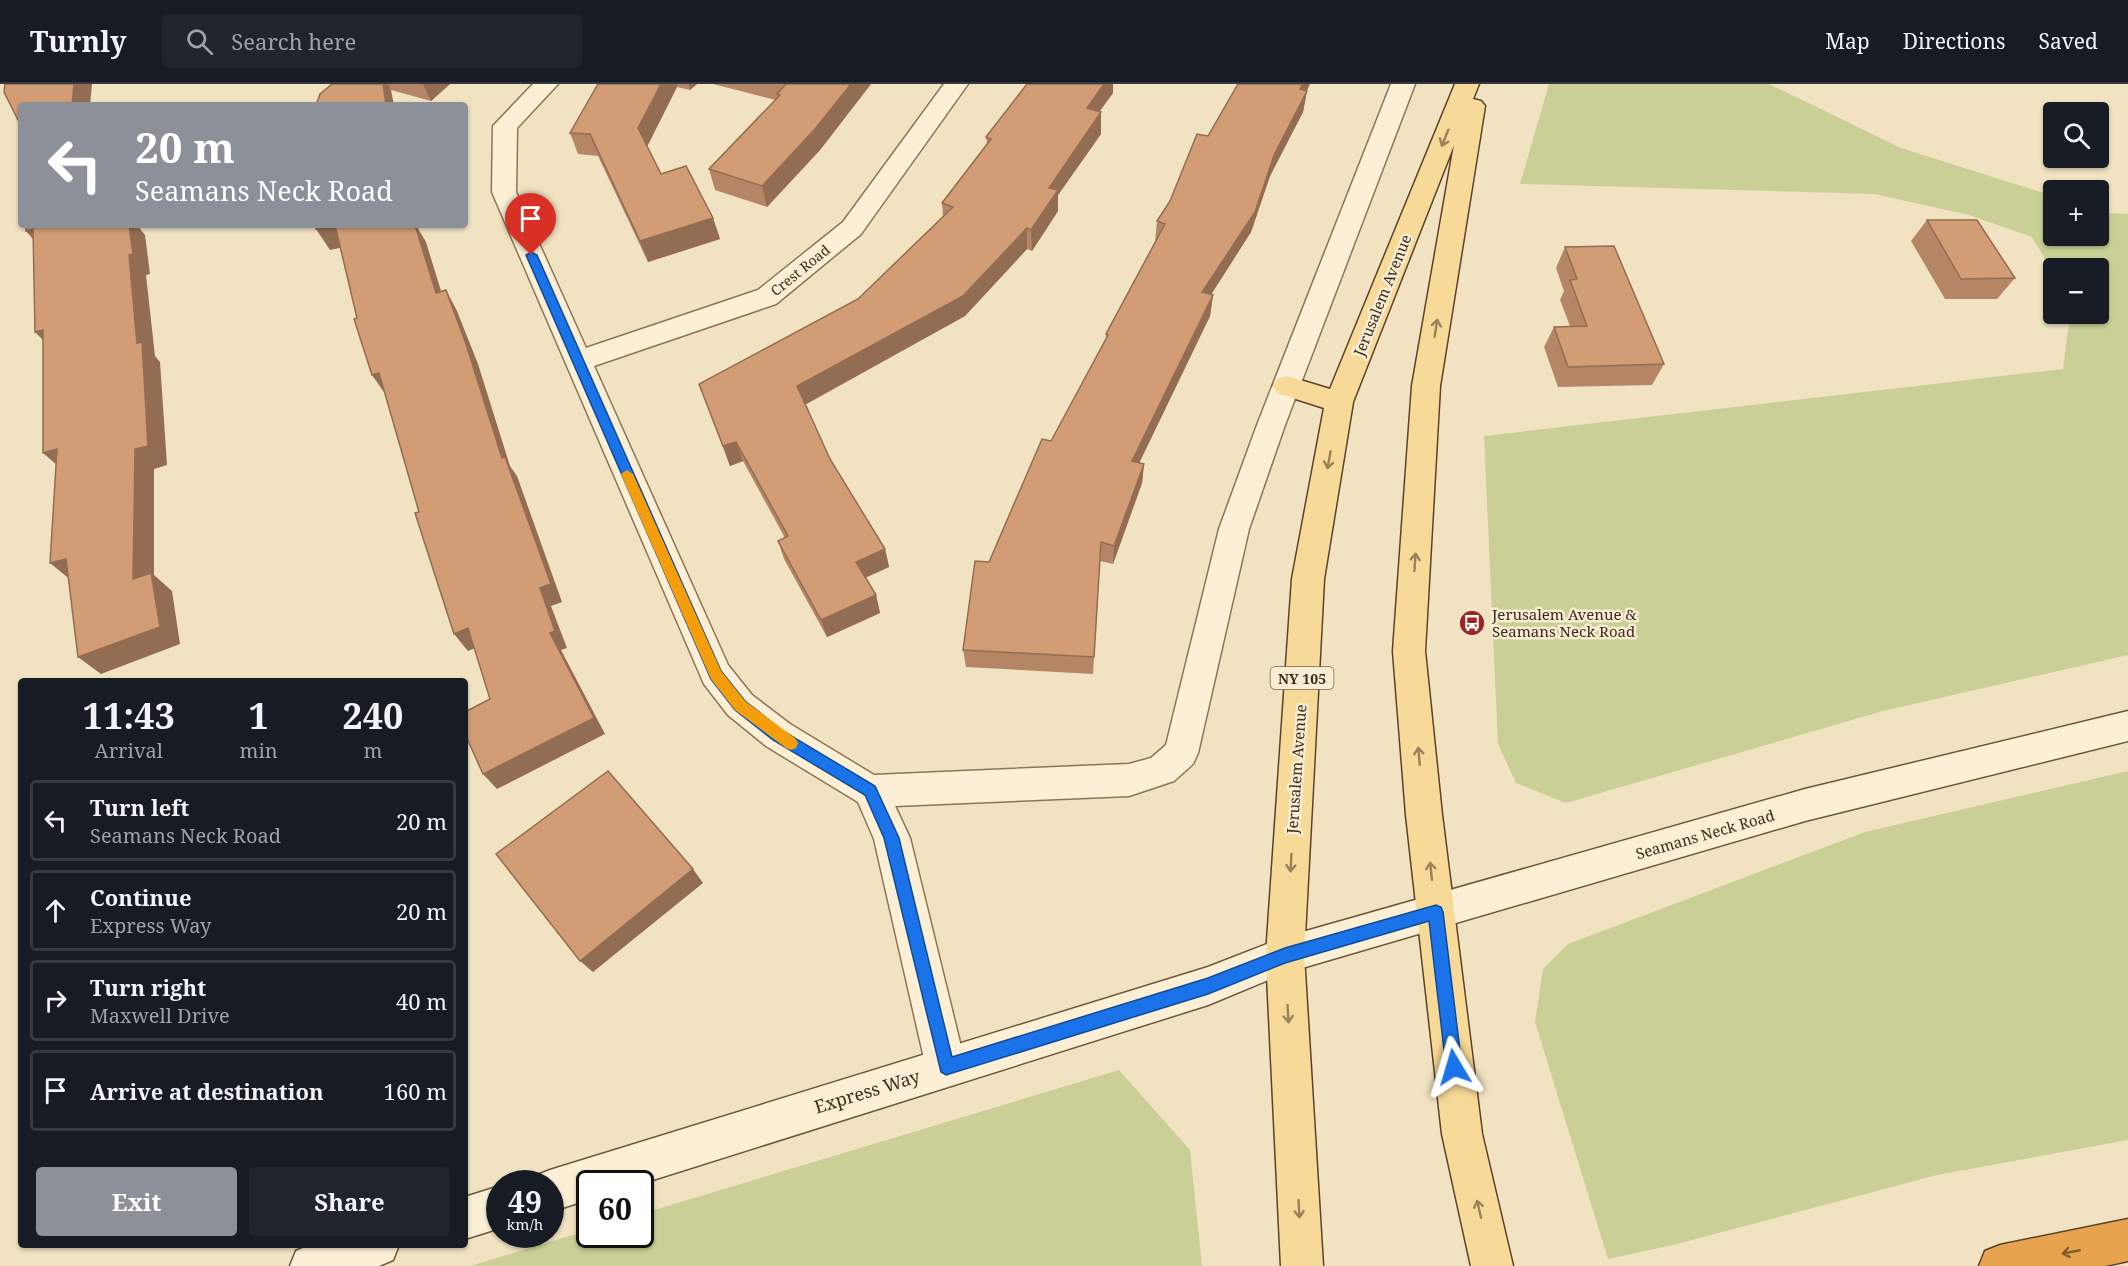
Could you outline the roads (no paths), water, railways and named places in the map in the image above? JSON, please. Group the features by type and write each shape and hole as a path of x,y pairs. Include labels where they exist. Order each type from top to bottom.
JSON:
{"highway":[{"path":"2000,1266 2128,1240"}],"main road":[{"name":"Jerusalem Avenue","path":"1302,1266 1285,956 1308,579 1339,402 1467,84"},
{"path":"1477,84 1426,386 1409,651 1462,1134 1492,1266"},
{"path":"1287,386 1339,402"}],"street":[{"path":"546,84 505,126 504,192 716,674 740,705 778,735 870,791 892,838 946,1066"},
{"name":"Crest Road","path":"577,361 767,297 852,228 956,84"},
{"path":"870,791 1129,780 1162,770 1181,753 1234,529 1402,84"},
{"name":"Seamans Neck Road","path":"1285,956 1805,805 2128,726"},
{"name":"Express Way","path":"564,1187 1208,986 1285,956"},
{"path":"468,1217 486,1211"},
{"path":"311,1266 368,1248"}],"place":[{"name":"Jerusalem Avenue & Seamans Neck Road","path":"1472,623"}]}
